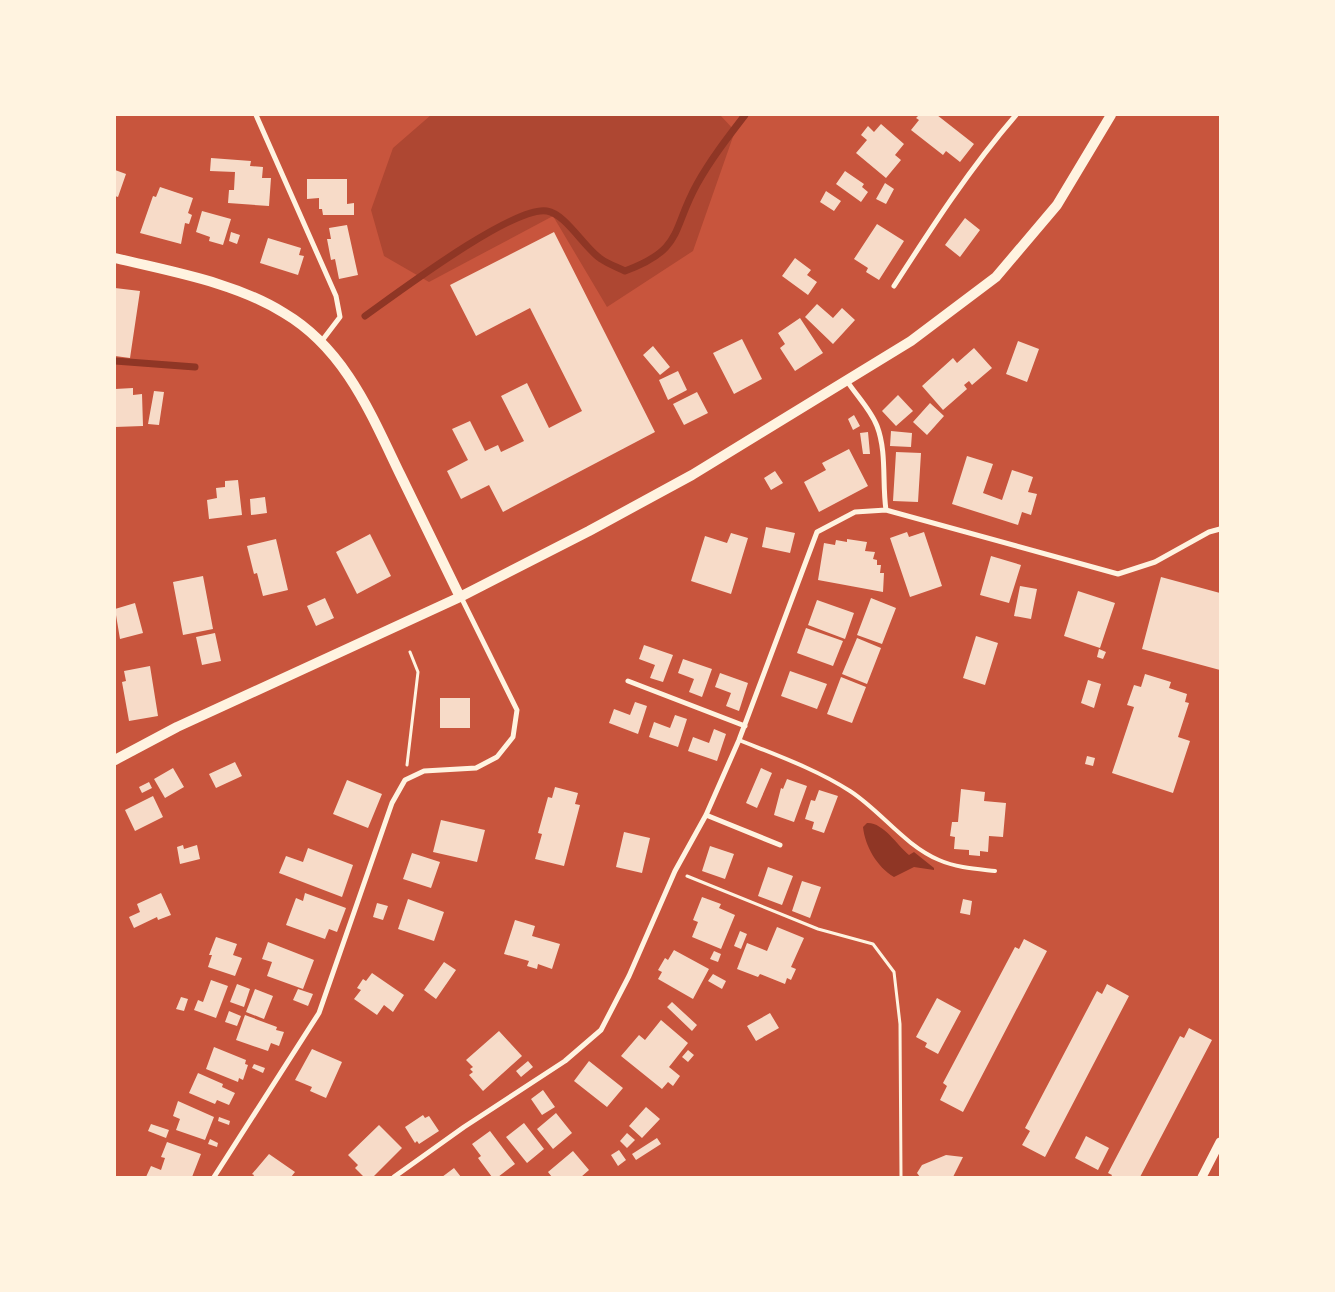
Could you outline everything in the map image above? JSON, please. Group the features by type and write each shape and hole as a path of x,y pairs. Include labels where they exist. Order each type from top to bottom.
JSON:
{"main road":[{"path":"115,760 177,726 460,597 531,562 692,475 911,342 996,277 1057,205 1111,115"},
{"path":"115,258 201,279 247,295 285,313 321,342 359,390 460,597"}],"street":[{"path":"256,115 336,296 340,317 321,342"},
{"path":"894,286 951,197 989,146 1016,115"},
{"path":"847,381 877,425 882,455 886,510"},
{"path":"394,1177 464,1127 566,1061 601,1030 629,976 675,871 706,815 739,740 817,532 855,512 886,510 1118,574 1155,562 1209,532 1220,529"},
{"path":"214,1177 319,1013 392,804 405,780 424,771 476,768 496,757 513,737 517,710 460,597"},
{"path":"628,681 745,726"},
{"path":"706,815 780,845"},
{"path":"1202,1177 1220,1142"}],"lane":[{"path":"739,740 826,777 849,790 870,804 921,851 956,866 995,871"}],"path":[{"path":"405,780 418,672 410,652"},
{"path":"675,871 818,929 873,944 894,972 900,1024 901,1177"}],"shaded area":[{"path":"431,115 720,115 735,131 693,251 607,307 553,216 429,282 384,256 371,210 393,148"},
{"path":"867,823 879,826 909,855 914,852 934,870 914,867 894,877 888,873 877,862 869,849 863,827"}],"building":[{"path":"919,115 937,115 974,144 960,162 946,151 943,155 911,130 919,120 916,118"},
{"path":"881,124 904,144 895,155 901,160 886,178 856,153 867,140 861,135 868,126 874,132"},
{"path":"211,158 251,161 250,166 263,167 262,178 271,178 269,206 228,203 229,190 234,190 235,172 210,171"},
{"path":"115,170 126,174 118,197 115,196"},
{"path":"845,171 864,184 862,187 868,192 861,202 836,184"},
{"path":"307,179 347,179 347,204 354,203 354,215 323,215 322,209 319,209 319,198 307,199"},
{"path":"885,183 894,189 886,204 876,199"},
{"path":"160,187 193,198 188,213 192,215 189,224 185,223 181,244 140,233 153,196 156,197"},
{"path":"826,191 841,201 834,211 820,202"},
{"path":"202,211 231,219 223,245 209,241 210,237 196,232"},
{"path":"965,218 980,230 960,257 945,245"},
{"path":"877,224 904,241 879,280 866,272 868,268 854,259"},
{"path":"347,225 358,275 339,279 335,259 331,260 327,239 331,239 329,228"},
{"path":"231,232 240,235 237,244 229,241"},
{"path":"554,232 655,432 503,512 489,485 461,499 447,471 468,460 452,429 470,421 485,451 498,445 501,452 524,441 501,396 527,383 549,428 582,411 530,308 476,336 450,285"},
{"path":"268,238 301,248 299,255 304,256 298,275 260,263"},
{"path":"795,258 811,270 807,275 817,282 808,295 782,276"},
{"path":"115,288 140,291 130,358 115,356"},
{"path":"817,304 833,318 842,308 855,320 833,344 805,317"},
{"path":"800,318 823,353 795,371 780,348 785,344 778,333"},
{"path":"742,339 762,379 734,394 713,353"},
{"path":"1018,341 1039,349 1027,382 1006,374"},
{"path":"653,346 670,367 660,375 643,355"},
{"path":"974,348 992,368 972,385 969,381 964,385 967,389 943,410 922,386 953,358 957,363"},
{"path":"678,371 687,390 668,400 659,380"},
{"path":"133,388 133,395 142,394 143,426 115,427 115,389"},
{"path":"154,391 164,392 159,425 148,424"},
{"path":"697,392 708,413 684,425 673,404"},
{"path":"898,395 913,411 896,426 882,411"},
{"path":"930,403 944,416 927,435 913,422"},
{"path":"854,415 860,426 853,430 848,419"},
{"path":"891,431 912,433 911,447 890,446"},
{"path":"868,432 870,454 863,454 860,433"},
{"path":"849,449 868,486 819,512 804,482 826,470 822,463"},
{"path":"896,452 921,453 918,502 893,501"},
{"path":"967,456 993,464 983,493 1002,500 1012,470 1033,477 1028,492 1037,494 1031,515 1022,512 1018,525 952,504"},
{"path":"775,471 783,483 771,490 764,478"},
{"path":"238,480 242,515 209,519 207,500 217,498 216,488 225,487 225,481"},
{"path":"265,497 267,513 251,515 250,499"},
{"path":"766,527 795,533 790,553 762,547"},
{"path":"907,532 909,537 924,532 942,586 910,597 890,538"},
{"path":"731,533 748,538 731,594 691,581 705,536 727,543"},
{"path":"370,534 391,576 357,594 336,552"},
{"path":"276,539 288,590 263,596 257,573 254,574 247,546"},
{"path":"847,539 867,542 865,551 875,552 873,559 877,560 877,565 881,565 880,573 884,573 883,592 818,580 824,543 835,545 836,540 847,542"},
{"path":"991,556 1021,565 1009,603 980,595"},
{"path":"203,576 213,629 183,635 173,582"},
{"path":"1161,577 1220,593 1220,670 1142,649"},
{"path":"1020,586 1037,589 1031,619 1014,616"},
{"path":"1078,591 1115,603 1100,648 1064,636"},
{"path":"325,598 334,618 316,626 307,606"},
{"path":"871,598 896,608 882,644 857,635"},
{"path":"817,600 854,613 845,639 808,625"},
{"path":"135,603 143,633 120,639 115,609"},
{"path":"806,628 843,641 833,666 797,653"},
{"path":"215,633 221,661 202,665 196,637"},
{"path":"976,636 998,643 985,685 963,678"},
{"path":"857,638 881,648 867,684 842,674"},
{"path":"644,645 673,655 663,682 650,678 655,665 639,659"},
{"path":"1099,649 1106,652 1103,659 1097,657"},
{"path":"683,659 712,669 702,697 689,692 694,679 678,673"},
{"path":"150,666 158,716 129,721 122,682 126,681 124,671"},
{"path":"790,671 827,684 817,709 781,696"},
{"path":"720,673 748,683 739,711 726,706 731,693 715,687"},
{"path":"1145,674 1171,682 1169,688 1187,694 1185,702 1189,703 1178,737 1190,741 1173,793 1112,773 1134,707 1127,705 1134,685 1141,687"},
{"path":"841,677 866,687 852,723 827,714"},
{"path":"1088,680 1101,684 1094,708 1081,703"},
{"path":"440,698 470,698 470,728 440,728"},
{"path":"635,702 647,706 638,734 609,723 614,709 630,715"},
{"path":"675,715 687,719 678,747 649,737 654,722 670,728"},
{"path":"714,729 726,734 717,761 688,751 693,737 709,743"},
{"path":"1087,756 1095,758 1093,766 1085,764"},
{"path":"235,762 242,776 216,788 209,774"},
{"path":"173,768 184,787 165,798 154,779"},
{"path":"761,768 772,773 757,808 746,803"},
{"path":"787,779 807,786 794,822 774,815 781,788 783,789"},
{"path":"347,780 382,794 368,828 333,814"},
{"path":"149,782 152,788 142,793 139,787"},
{"path":"555,787 578,793 575,804 580,805 564,866 535,859 542,834 538,833 548,797 552,798"},
{"path":"961,789 985,792 984,801 1006,803 1003,837 989,836 988,852 980,851 980,856 969,855 969,850 954,849 955,837 950,836 952,822 958,822"},
{"path":"819,790 838,796 824,833 812,829 814,822 805,819 811,800 815,801"},
{"path":"153,796 163,817 135,831 125,810"},
{"path":"441,820 485,830 477,862 433,852"},
{"path":"624,832 650,838 642,873 616,867"},
{"path":"183,845 184,849 197,845 200,859 180,864 177,847"},
{"path":"710,846 734,854 725,879 702,871"},
{"path":"308,848 353,865 342,897 279,873 286,856 303,862"},
{"path":"412,853 440,862 431,888 403,879"},
{"path":"768,867 793,876 782,905 758,896"},
{"path":"802,881 821,887 810,918 792,911"},
{"path":"161,893 171,915 158,920 157,917 134,928 129,917 140,912 137,904"},
{"path":"305,893 346,908 337,932 329,929 325,939 286,925 296,898 303,901"},
{"path":"702,897 721,904 719,908 735,915 721,949 692,937 698,922 693,920"},
{"path":"408,899 444,912 434,941 398,929"},
{"path":"963,899 972,901 970,915 960,913"},
{"path":"377,903 388,906 383,920 373,917"},
{"path":"515,920 535,926 532,936 560,944 552,969 538,964 537,969 527,966 529,961 504,954"},
{"path":"777,927 804,938 791,967 796,969 791,980 787,978 785,984 760,974 758,977 737,969 747,943 767,951"},
{"path":"740,931 747,934 741,949 734,946"},
{"path":"216,937 237,944 233,955 242,958 235,976 208,967 212,955 209,955"},
{"path":"1024,939 1047,951 963,1112 940,1100 947,1086 943,1083 1015,947 1019,949"},
{"path":"268,942 314,960 303,989 267,976 272,962 262,959"},
{"path":"674,950 709,969 693,999 658,979 662,972 658,970 665,958 668,960"},
{"path":"714,951 721,954 718,962 710,959"},
{"path":"444,962 456,970 436,999 424,990"},
{"path":"372,973 404,995 393,1012 384,1005 377,1015 354,999 361,990 357,988 363,979 366,981"},
{"path":"713,974 726,981 722,989 708,981"},
{"path":"211,980 228,986 216,1018 194,1010 198,1000 203,1002"},
{"path":"237,984 250,989 244,1007 230,1002"},
{"path":"1107,984 1129,996 1045,1157 1022,1145 1030,1131 1025,1128 1097,991 1102,994"},
{"path":"255,989 273,996 264,1019 246,1012"},
{"path":"298,989 313,994 308,1006 293,1000"},
{"path":"181,997 188,999 184,1011 176,1009"},
{"path":"937,998 961,1011 938,1054 925,1047 927,1043 916,1037"},
{"path":"672,1002 697,1025 692,1031 667,1007"},
{"path":"229,1011 241,1016 237,1026 225,1022"},
{"path":"770,1013 779,1028 756,1041 747,1026"},
{"path":"245,1015 277,1027 276,1030 284,1032 279,1046 271,1043 268,1051 236,1040"},
{"path":"661,1020 688,1043 669,1067 680,1076 673,1086 668,1082 662,1089 621,1056 639,1035 645,1040"},
{"path":"1189,1028 1212,1040 1140,1177 1111,1177 1112,1175 1108,1173 1180,1036 1184,1038"},
{"path":"499,1031 522,1056 483,1091 469,1075 473,1072 470,1069 473,1067 466,1060"},
{"path":"214,1047 246,1060 245,1064 248,1065 243,1080 239,1078 238,1082 206,1069"},
{"path":"312,1049 342,1062 326,1098 310,1091 312,1087 295,1080"},
{"path":"688,1050 694,1055 688,1062 682,1057"},
{"path":"528,1061 533,1067 521,1077 516,1071"},
{"path":"589,1061 623,1088 607,1107 574,1081"},
{"path":"254,1064 265,1068 263,1073 252,1068"},
{"path":"198,1073 223,1084 222,1087 235,1093 229,1105 217,1100 215,1104 189,1093"},
{"path":"543,1090 555,1107 542,1115 531,1099"},
{"path":"178,1101 214,1117 205,1140 176,1130 180,1119 173,1116"},
{"path":"646,1107 660,1119 642,1138 629,1126"},
{"path":"556,1113 572,1133 553,1149 537,1129"},
{"path":"423,1115 425,1118 429,1116 439,1131 419,1144 417,1141 415,1143 405,1127"},
{"path":"219,1117 230,1121 229,1125 218,1121"},
{"path":"524,1123 544,1149 527,1163 506,1137"},
{"path":"151,1124 169,1130 166,1138 148,1131"},
{"path":"379,1125 402,1148 373,1177 364,1177 355,1168 358,1165 348,1155"},
{"path":"490,1131 515,1164 498,1177 492,1177 478,1158 481,1156 472,1144"},
{"path":"627,1133 635,1140 627,1148 620,1141"},
{"path":"1086,1136 1109,1148 1098,1170 1075,1158"},
{"path":"657,1138 661,1144 636,1160 632,1154"},
{"path":"210,1139 218,1143 217,1147 208,1144"},
{"path":"167,1142 201,1154 192,1177 146,1177 151,1166 161,1170 165,1158 161,1157"},
{"path":"619,1150 626,1160 618,1166 611,1155"},
{"path":"573,1151 589,1170 581,1177 552,1177 548,1172"},
{"path":"269,1154 295,1172 291,1177 253,1177 254,1175 252,1174"},
{"path":"946,1155 963,1157 953,1177 920,1177 917,1173 922,1165"},
{"path":"454,1168 461,1177 442,1177"}],"waterway":[{"path":"365,316 455,253 509,222 531,213 547,211 561,218 601,259 625,271 644,263 667,246 702,175 745,115"},
{"path":"115,361 195,367"}]}
